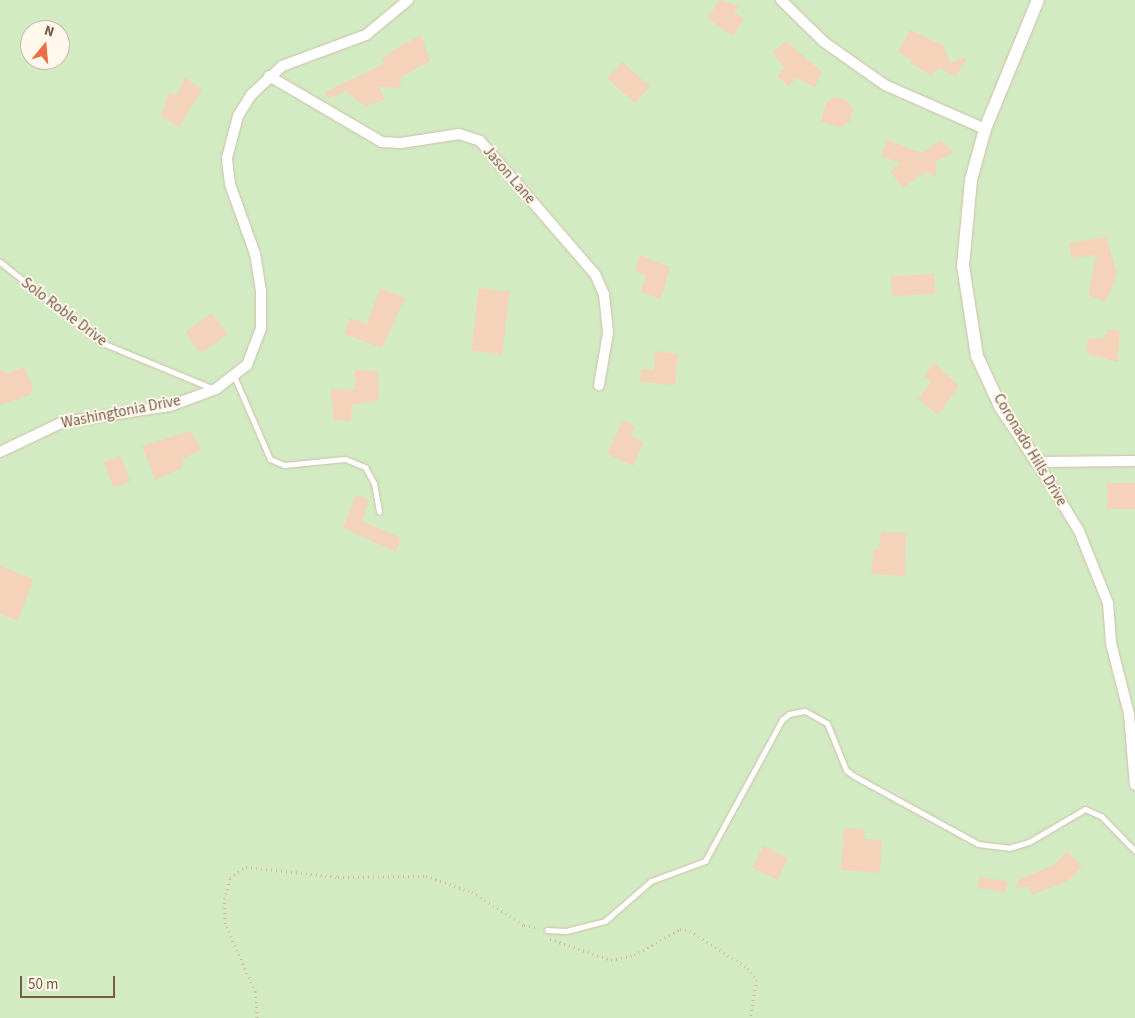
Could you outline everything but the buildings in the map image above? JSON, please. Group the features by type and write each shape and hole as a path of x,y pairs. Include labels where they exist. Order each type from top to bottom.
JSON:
{"street":[{"name":"Washingtonia Drive","path":"0,452 63,422 170,406 216,389 247,365 258,344 261,292 255,254 230,184 227,158 238,116 269,76 319,50 342,47 366,34 408,0"},
{"path":"782,0 824,42 885,85 985,129"},
{"name":"Coronado Hills Drive","path":"1038,0 985,129 964,220 967,308 977,356 1000,406 1036,462 1096,565 1108,603 1112,643 1132,714 1135,785"},
{"name":"Jason Lane","path":"269,76 382,142 459,134 480,141 595,274 604,294 608,333 599,386"},
{"path":"1036,462 1135,461"}],"lane":[{"name":"Solo Roble Drive","path":"0,262 100,342 216,389"},
{"path":"234,376 270,459 284,465 345,459 365,466 374,483 379,512"},
{"path":"547,930 566,931 605,921 651,882 690,871 705,861 782,720 789,714 805,711 827,723 846,770 978,844 1009,848 1029,842 1085,809 1101,816 1135,850"}],"path":[{"path":"258,1018 255,992 225,924 224,899 230,878 246,867 338,877 426,876 472,892 524,925 547,930 558,945 611,960 634,955 680,929 690,931 748,968 756,980 750,1018"}],"green space":[{"path":"0,0 1135,0 1135,1018 0,1018"}]}
